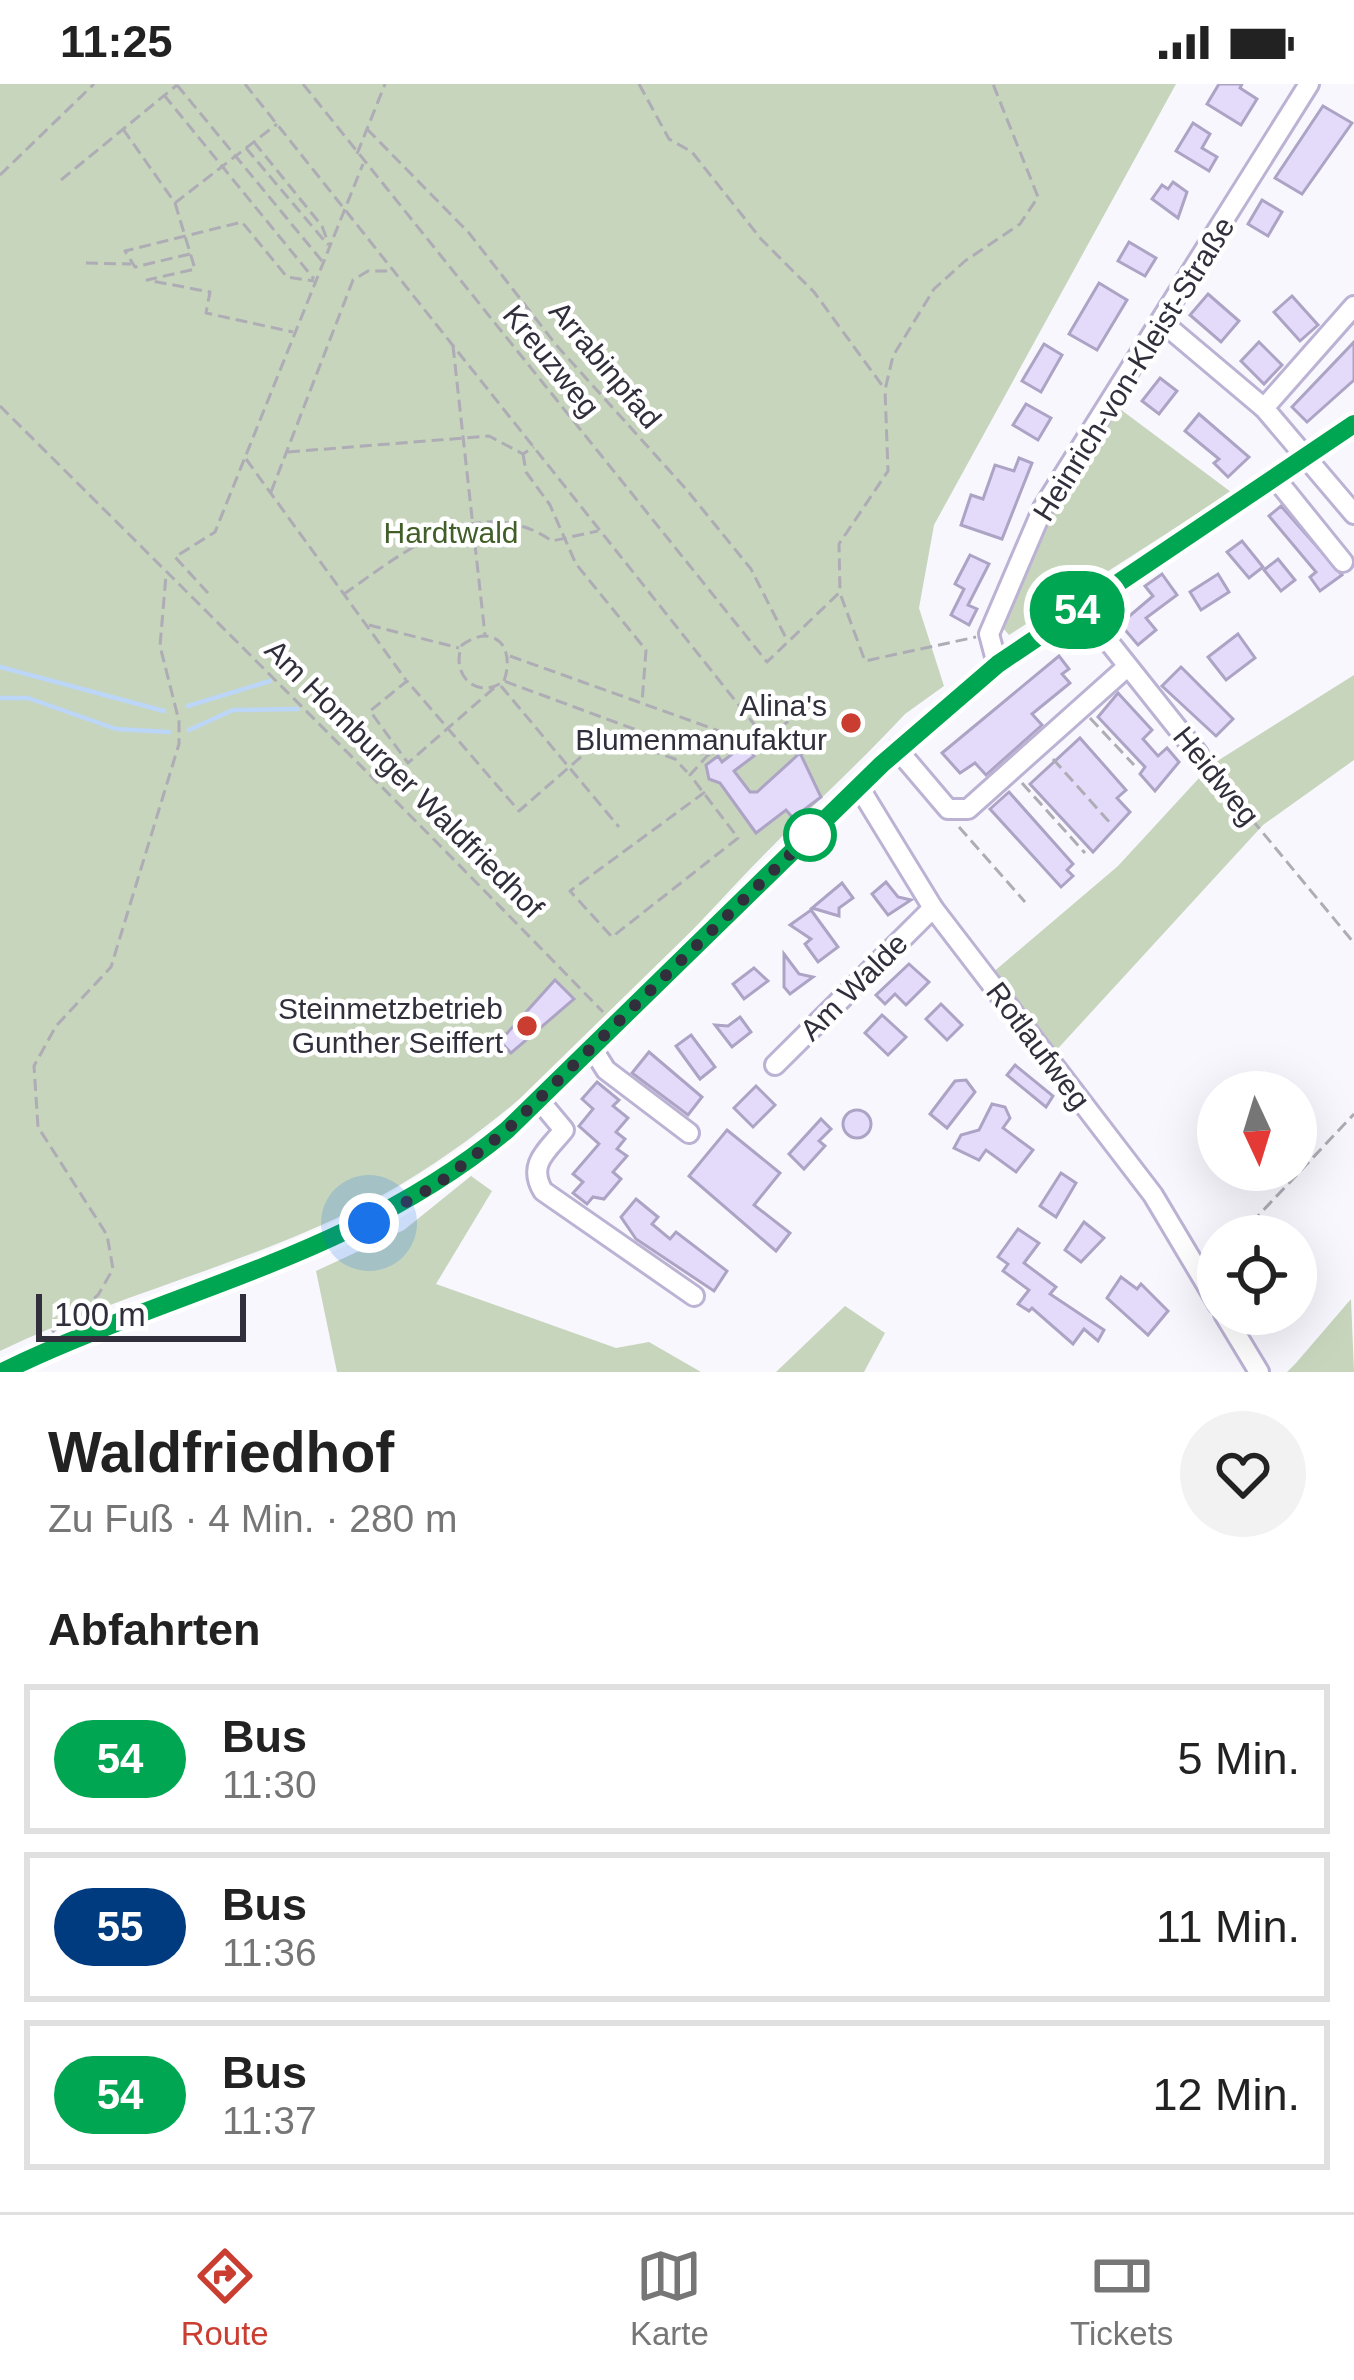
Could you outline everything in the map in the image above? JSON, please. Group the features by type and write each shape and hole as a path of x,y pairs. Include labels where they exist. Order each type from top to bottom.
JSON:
{"street":[{"name":"Heinrich-von-Kleist-Straße","path":"989,634 1043,508 1309,84"},
{"path":"1264,409 1354,306"},
{"path":"1162,322 1264,409 1354,514"},
{"path":"2,1372 40,1345 339,1238 398,1208 471,1160 898,749 998,664 1354,424"},
{"path":"1276,479 1343,562"},
{"name":"Heidweg","path":"1081,607 1198,754"},
{"path":"989,634 998,664"},
{"path":"898,749 948,809 968,809 1127,668"},
{"name":"Rotlaufweg","path":"859,787 933,908 1153,1195 1197,1269"},
{"name":"Am Walde","path":"776,1066 933,908"},
{"path":"592,1048 606,1070 689,1133"},
{"path":"538,1100 564,1130 536,1163 534,1177 543,1191 694,1296"},
{"path":"1236,1335 1259,1372"}],"path":[{"path":"0,175 94,84"},
{"path":"61,180 178,84 323,262"},
{"path":"245,84 765,738"},
{"name":"Kreuzweg","path":"303,84 767,662 789,643"},
{"path":"357,154 385,84"},
{"path":"639,84 669,140 692,152 761,238 814,292 886,390"},
{"path":"989,634 866,661 840,592 839,544 888,471 886,390 893,356 934,289 1020,224 1038,197 993,84"},
{"path":"164,95 315,281"},
{"path":"175,203 277,124"},
{"path":"123,129 175,203 195,269 147,280 210,292 206,313 294,332"},
{"name":"Arrabinpfad","path":"367,129 469,233 557,346 751,568 789,643"},
{"path":"254,142 322,226 329,247"},
{"path":"246,148 329,247"},
{"path":"208,593 175,557 215,532 364,162"},
{"path":"133,264 124,251 242,222 287,277 315,281"},
{"path":"86,262 108,267 190,254"},
{"path":"271,493 353,280 368,271 395,271"},
{"path":"453,344 485,635"},
{"name":"Am Homburger Waldfriedhof","path":"0,406 166,575 286,686 609,1018"},
{"path":"286,453 489,436 523,454"},
{"path":"523,454 534,447"},
{"path":"523,454 526,472 550,505 576,564 646,650 642,703"},
{"path":"244,456 407,681 519,811 606,735 675,759 705,792 738,838 611,937 570,891 705,792"},
{"path":"344,594 436,530 529,525 551,541 601,530"},
{"path":"40,1345 98,1295 113,1269 107,1234 38,1127 34,1066 56,1026 111,967 179,744 179,721 160,646 166,575"},
{"path":"789,643 840,592"},
{"path":"367,625 460,649"},
{"path":"407,681 370,711 408,763 499,684 509,656 505,644 475,635 460,649 458,669 466,682 499,684 707,756"},
{"path":"509,656 757,743 806,710"},
{"path":"499,684 619,826"},
{"path":"1081,708 1134,765"},
{"path":"690,775 707,756 739,738"},
{"path":"1040,745 1112,825"},
{"name":"Heidweg","path":"1198,754 1354,943"},
{"path":"1011,770 1085,853"},
{"path":"956,810 954,821 1025,902"},
{"path":"1259,1215 1354,1114"},
{"path":"40,1345 52,1332 72,1325"}],"green space":[{"name":"Hardtwald","path":"0,84 1176,84 934,525 919,608 944,686 905,714 581,1044 488,1125 438,1161 386,1193 292,1238 0,1351"},
{"path":"1120,409 1231,492 1009,635 1003,628 1050,509"},
{"path":"1354,675 1354,760 1263,825 1052,1055 991,974 1118,866 1211,765"},
{"path":"471,1176 492,1191 436,1284 616,1348 649,1342 701,1372 337,1372 316,1271 404,1230"},
{"path":"1351,1299 1354,1372 1287,1372 1296,1363"},
{"path":"845,1306 885,1333 864,1372 776,1372"}],"building":[{"path":"1219,84 1242,84 1240,88 1257,99 1241,125 1207,104"},
{"path":"1323,106 1352,123 1302,194 1275,178"},
{"path":"1193,123 1210,134 1202,148 1217,157 1209,171 1176,151"},
{"path":"1173,182 1187,192 1178,218 1152,199 1162,185 1168,189"},
{"path":"1262,200 1282,212 1268,236 1248,224"},
{"path":"1129,242 1156,258 1145,276 1118,261"},
{"path":"1099,283 1127,300 1097,350 1069,334"},
{"path":"1208,294 1239,321 1221,342 1190,315"},
{"path":"1292,296 1318,325 1300,341 1274,312"},
{"path":"1259,342 1282,365 1264,384 1241,361"},
{"path":"1354,342 1354,380 1307,422 1292,407"},
{"path":"1044,344 1062,355 1041,392 1022,381"},
{"path":"1160,378 1177,391 1159,414 1142,401"},
{"path":"1026,404 1051,418 1038,440 1013,425"},
{"path":"1199,414 1249,457 1228,477 1214,463 1219,459 1185,431"},
{"path":"1019,458 1032,463 1002,539 961,525 971,495 983,499 995,465 1014,471"},
{"path":"1281,506 1342,575 1320,591 1310,577 1316,572 1269,516"},
{"path":"1242,541 1263,567 1249,578 1227,552"},
{"path":"970,555 989,564 968,605 977,609 969,625 951,615 964,589 955,584"},
{"path":"1278,559 1295,580 1281,591 1264,570"},
{"path":"1162,574 1177,595 1146,618 1156,630 1138,645 1120,624 1153,596 1145,586"},
{"path":"1218,574 1229,592 1201,610 1190,592"},
{"path":"1238,634 1255,658 1226,680 1208,657"},
{"path":"1059,656 1069,669 1062,674 1070,683 1032,714 1042,725 986,775 975,763 960,773 942,753"},
{"path":"1181,667 1233,719 1216,736 1162,686"},
{"path":"1118,693 1152,730 1143,739 1158,756 1167,748 1179,762 1155,791 1140,774 1145,767 1098,717"},
{"path":"1080,738 1126,790 1117,798 1130,812 1093,852 1030,784"},
{"path":"745,744 754,756 734,771 750,792 757,792 800,753 821,797 793,818 786,810 756,833 720,783 709,779 706,765 718,756 722,762"},
{"path":"1009,792 1073,864 1067,870 1073,876 1061,887 990,809"},
{"path":"886,882 898,897 911,900 888,915 872,894"},
{"path":"842,883 853,898 839,908 839,916 812,908"},
{"path":"811,910 838,947 818,962 805,944 811,939 790,925"},
{"path":"784,954 799,974 813,977 790,994 784,987"},
{"path":"909,964 929,982 906,1005 895,994 885,1004 876,995"},
{"path":"754,968 768,981 744,999 733,984"},
{"path":"555,980 574,999 511,1053 500,1041"},
{"path":"941,1004 962,1025 947,1040 926,1019"},
{"path":"882,1015 906,1037 888,1055 865,1033"},
{"path":"740,1017 751,1032 732,1047 715,1025 728,1026"},
{"path":"691,1035 715,1067 700,1079 676,1046"},
{"path":"649,1052 702,1097 688,1115 632,1073"},
{"path":"1015,1065 1053,1096 1046,1107 1007,1075"},
{"path":"966,1080 975,1092 947,1128 930,1114 955,1081"},
{"path":"597,1082 619,1100 613,1106 628,1118 616,1132 625,1139 617,1149 627,1156 613,1172 621,1179 604,1199 593,1197 587,1204 573,1193 583,1182 573,1174 599,1144 579,1126 593,1109 582,1099"},
{"path":"756,1086 775,1105 753,1127 734,1108"},
{"path":"992,1104 1005,1107 1010,1118 1003,1128 1033,1150 1016,1172 986,1150 979,1160 954,1148 961,1135 979,1130"},
{"path":"857,1110 867,1114 871,1124 867,1134 857,1138 847,1134 843,1124 847,1114"},
{"path":"821,1119 831,1129 819,1141 825,1146 804,1169 789,1154"},
{"path":"727,1130 780,1173 754,1205 790,1233 776,1251 689,1176"},
{"path":"1061,1173 1076,1183 1056,1217 1040,1206"},
{"path":"636,1199 658,1217 652,1224 670,1239 676,1232 727,1271 714,1291 636,1239 621,1217"},
{"path":"1084,1222 1104,1238 1081,1262 1065,1250"},
{"path":"1018,1229 1039,1243 1024,1263 1056,1287 1050,1294 1104,1330 1098,1341 1084,1329 1073,1344 1032,1308 1029,1311 1018,1304 1029,1290 1003,1271 1008,1264 998,1257"},
{"path":"1121,1277 1137,1289 1141,1284 1168,1311 1148,1335 1107,1298"}],"waterway":[{"path":"0,667 164,711"},
{"path":"188,706 270,681"},
{"path":"0,698 28,698 116,729 169,732"},
{"path":"189,730 233,710 298,709"}],"bus line":[{"name":"54","path":"2,1372 283,1263 438,1184 507,1130 882,764 998,664 1354,424"}],"place":[{"name":"Alina's Blumenmanufaktur","path":"851,723"},
{"name":"Steinmetzbetrieb Gunther Seiffert","path":"527,1026"}],"route":[{"path":"369,1223 438,1184 507,1130 810,835"}]}
